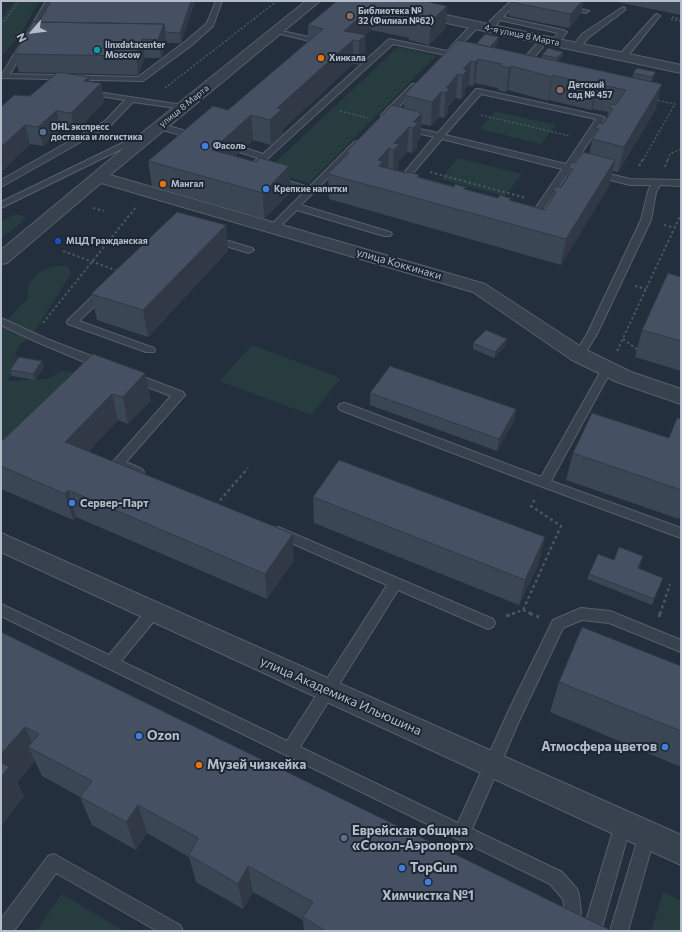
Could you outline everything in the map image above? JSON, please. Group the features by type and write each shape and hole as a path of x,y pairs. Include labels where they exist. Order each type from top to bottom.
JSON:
{"street":[{"name":"улица 8 Марта","path":"1,259 156,129 314,1"},
{"name":"4-я улица 8 Марта","path":"362,1 423,10 482,27 680,67"},
{"name":"улица Коккинаки","path":"98,177 479,288 579,356 624,377 681,397"},
{"name":"улица Академика Ильюшина","path":"1,542 681,850"}],"lane":[{"path":"48,1 5,76 140,79 189,43 210,24 219,1"},
{"path":"445,56 482,27 498,18 515,1"},
{"path":"539,1 586,11"},
{"path":"576,46 585,36 623,9"},
{"path":"623,56 657,16"},
{"path":"498,18 563,32 550,41 520,69"},
{"path":"276,31 318,41"},
{"path":"255,174 248,172 392,41 445,56 470,58"},
{"path":"365,51 378,54"},
{"path":"419,82 387,123 630,182 681,183"},
{"path":"79,91 183,107"},
{"path":"479,91 601,118 530,223 397,186 463,110 479,91"},
{"path":"1,184 108,123 131,98"},
{"path":"1,205 156,129 206,140"},
{"path":"273,228 364,137"},
{"path":"242,150 265,157"},
{"path":"269,178 311,190"},
{"path":"579,356 592,334 646,220 652,192 658,183"},
{"path":"294,206 387,234"},
{"path":"203,236 249,250"},
{"path":"124,273 72,322 150,350"},
{"path":"1,321 33,336 179,395 118,463 146,475"},
{"path":"544,483 581,425 607,369"},
{"path":"344,407 681,533"},
{"path":"266,527 488,623"},
{"path":"290,750 395,583"},
{"path":"1,610 556,878 571,895 573,913 566,931"},
{"path":"110,663 154,611"},
{"path":"462,833 491,764 558,624 581,614 610,617 681,646"},
{"path":"592,931 635,830"},
{"path":"619,931 635,830"},
{"path":"3,931 54,862 174,931"}],"path":[{"path":"1,25 19,1"},
{"path":"148,101 276,1"},
{"path":"630,182 675,104 653,99"},
{"path":"322,106 387,123"},
{"path":"463,110 586,140"},
{"path":"658,183 670,154 681,149"},
{"path":"414,168 544,202"},
{"path":"33,336 141,201"},
{"path":"88,206 104,211"},
{"path":"607,369 623,339 681,214"},
{"path":"63,251 124,273"},
{"path":"623,339 638,350"},
{"path":"216,506 248,468"},
{"path":"488,623 523,610 561,526 531,506 544,483"},
{"path":"653,634 670,584"}],"green space":[{"path":"15,1 39,1 20,36 1,57 1,19"},
{"path":"398,47 436,56 309,183 266,171"},
{"path":"495,111 556,125 541,144 480,129"},
{"path":"458,158 522,174 505,196 441,179"},
{"path":"16,214 25,217 22,222 1,238 1,221"},
{"path":"67,265 71,274 34,332 18,347 15,355 22,361 6,381 47,379 62,371 81,373 1,472 1,326 28,298 28,284 39,273 51,267"},
{"path":"252,345 341,378 311,415 219,381"},
{"path":"663,892 681,901 681,931 651,931"},
{"path":"62,894 124,931 36,931"}],"building":[{"path":"51,1 191,1 180,33 165,32 164,24 39,22"},
{"path":"337,1 424,1 447,6 431,21 410,17 412,15 372,7 344,31 366,35 359,41 353,40 277,108 282,109 270,120 251,115 212,150 256,162 260,158 289,166 263,193 148,161 213,106 228,110 323,29 308,25"},
{"path":"582,1 571,14 511,2"},
{"path":"33,22 164,24 158,40 142,39 136,56 14,54"},
{"path":"485,34 499,37 490,47 476,44"},
{"path":"458,40 662,84 624,147 592,139 599,129 595,128 599,123 603,124 613,109 609,108 612,104 616,105 626,90 598,84 596,86 553,75 552,77 511,66 509,68 500,66 502,64 478,59 475,62 471,61 463,69 467,70 463,75 458,74 446,88 450,88 446,93 441,92 432,102 404,95"},
{"path":"548,48 563,52 557,58 542,55"},
{"path":"637,68 656,72 652,77 633,73"},
{"path":"58,72 89,77 84,81 101,83 71,113 56,111 38,127 25,125 1,147 1,107 14,95 30,96"},
{"path":"392,105 422,113 413,122 418,123 413,128 409,127 394,143 399,144 394,150 389,148 378,160 383,161 379,166 406,173 413,173 419,175 417,177 454,187 455,184 466,187 464,189 498,198 500,195 511,198 509,200 545,210 556,192 553,191 556,186 561,187 573,169 568,168 572,162 576,163 583,152 615,160 566,239 328,174 349,153 346,152"},
{"path":"177,212 226,225 143,310 91,294"},
{"path":"668,273 681,277 681,341 642,330"},
{"path":"486,330 507,339 495,352 473,343"},
{"path":"93,354 145,373 123,397 112,394 65,442 293,534 265,574 68,490 65,494 1,466 1,442"},
{"path":"19,357 42,361 33,374 10,370"},
{"path":"390,366 516,409 499,439 370,393"},
{"path":"592,413 669,438 677,418 681,419 681,490 573,453"},
{"path":"339,460 545,537 525,580 313,497"},
{"path":"619,547 643,556 638,568 663,578 654,599 589,574 598,554 614,560"},
{"path":"582,627 681,666 681,731 559,682"},
{"path":"1,632 612,931 326,931 303,917 313,902 248,866 238,884 189,855 198,838 138,805 126,822 80,797 92,781 28,747 39,734 25,727 1,754"},
{"path":"1,762 9,767 1,777"}],"place":[{"name":"Библиотека № 32 (Филиал №62)","path":"350,16"},
{"name":"linxdatacenter Moscow","path":"97,50"},
{"name":"Хинкала","path":"321,58"},
{"name":"Детский сад № 457","path":"560,90"},
{"name":"DHL экспресс доставка и логистика","path":"43,132"},
{"name":"Фасоль","path":"205,146"},
{"name":"Мангал","path":"163,184"},
{"name":"Крепкие напитки","path":"266,189"},
{"name":"МЦД Гражданская","path":"58,241"},
{"name":"Сервер-Парт","path":"72,503"},
{"name":"Ozon","path":"139,736"},
{"name":"Атмосфера цветов","path":"665,747"},
{"name":"Музей чизкейка","path":"199,765"},
{"name":"Еврейская община «Сокол-Аэропорт»","path":"344,838"},
{"name":"TopGun","path":"402,868"},
{"name":"Химчистка №1","path":"428,882"}]}
